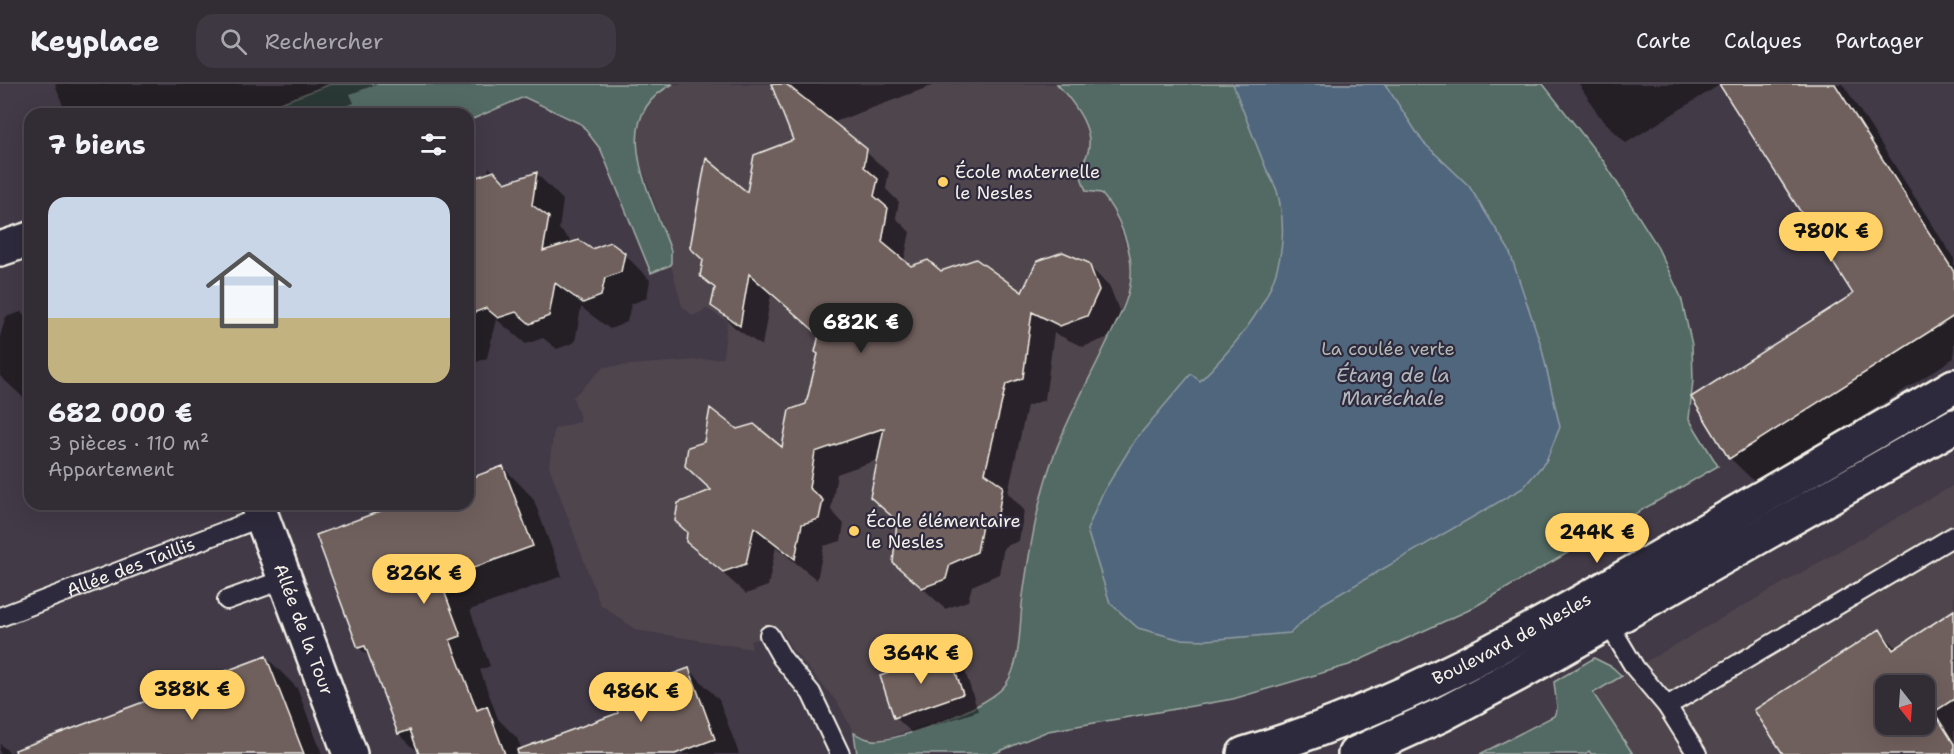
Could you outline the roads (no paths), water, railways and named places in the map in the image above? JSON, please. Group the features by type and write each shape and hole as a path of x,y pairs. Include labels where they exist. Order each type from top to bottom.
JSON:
{"street":[{"path":"0,249 24,240"},
{"name":"Boulevard de Nesles","path":"1354,754 1451,710 1600,610 1954,386"},
{"name":"Boulevard de Nesles","path":"1244,754 1361,711 1600,610 1954,426"},
{"name":"Allée de la Tour","path":"259,510 350,754"}],"lane":[{"name":"Allée des Taillis","path":"0,616 259,510"},
{"path":"1667,706 1954,536"},
{"path":"227,600 285,579"},
{"path":"1600,610 1635,668 1667,706 1697,754"},
{"path":"769,635 782,658 811,693 840,754"}],"water":[{"name":"Étang de la Maréchale","path":"1233,84 1385,84 1423,142 1469,186 1509,250 1541,345 1560,427 1546,461 1523,488 1322,604 1290,633 1207,640 1178,639 1138,628 1110,603 1087,530 1102,494 1135,440 1191,374 1200,381 1237,340 1253,319 1276,272 1282,247 1282,220 1277,191"}],"place":[{"name":"École maternelle le Nesles","path":"943,182"},
{"name":"École élémentaire le Nesles","path":"854,531"}],"park label":[{"name":"La coulée verte","path":"1388,349"}]}
